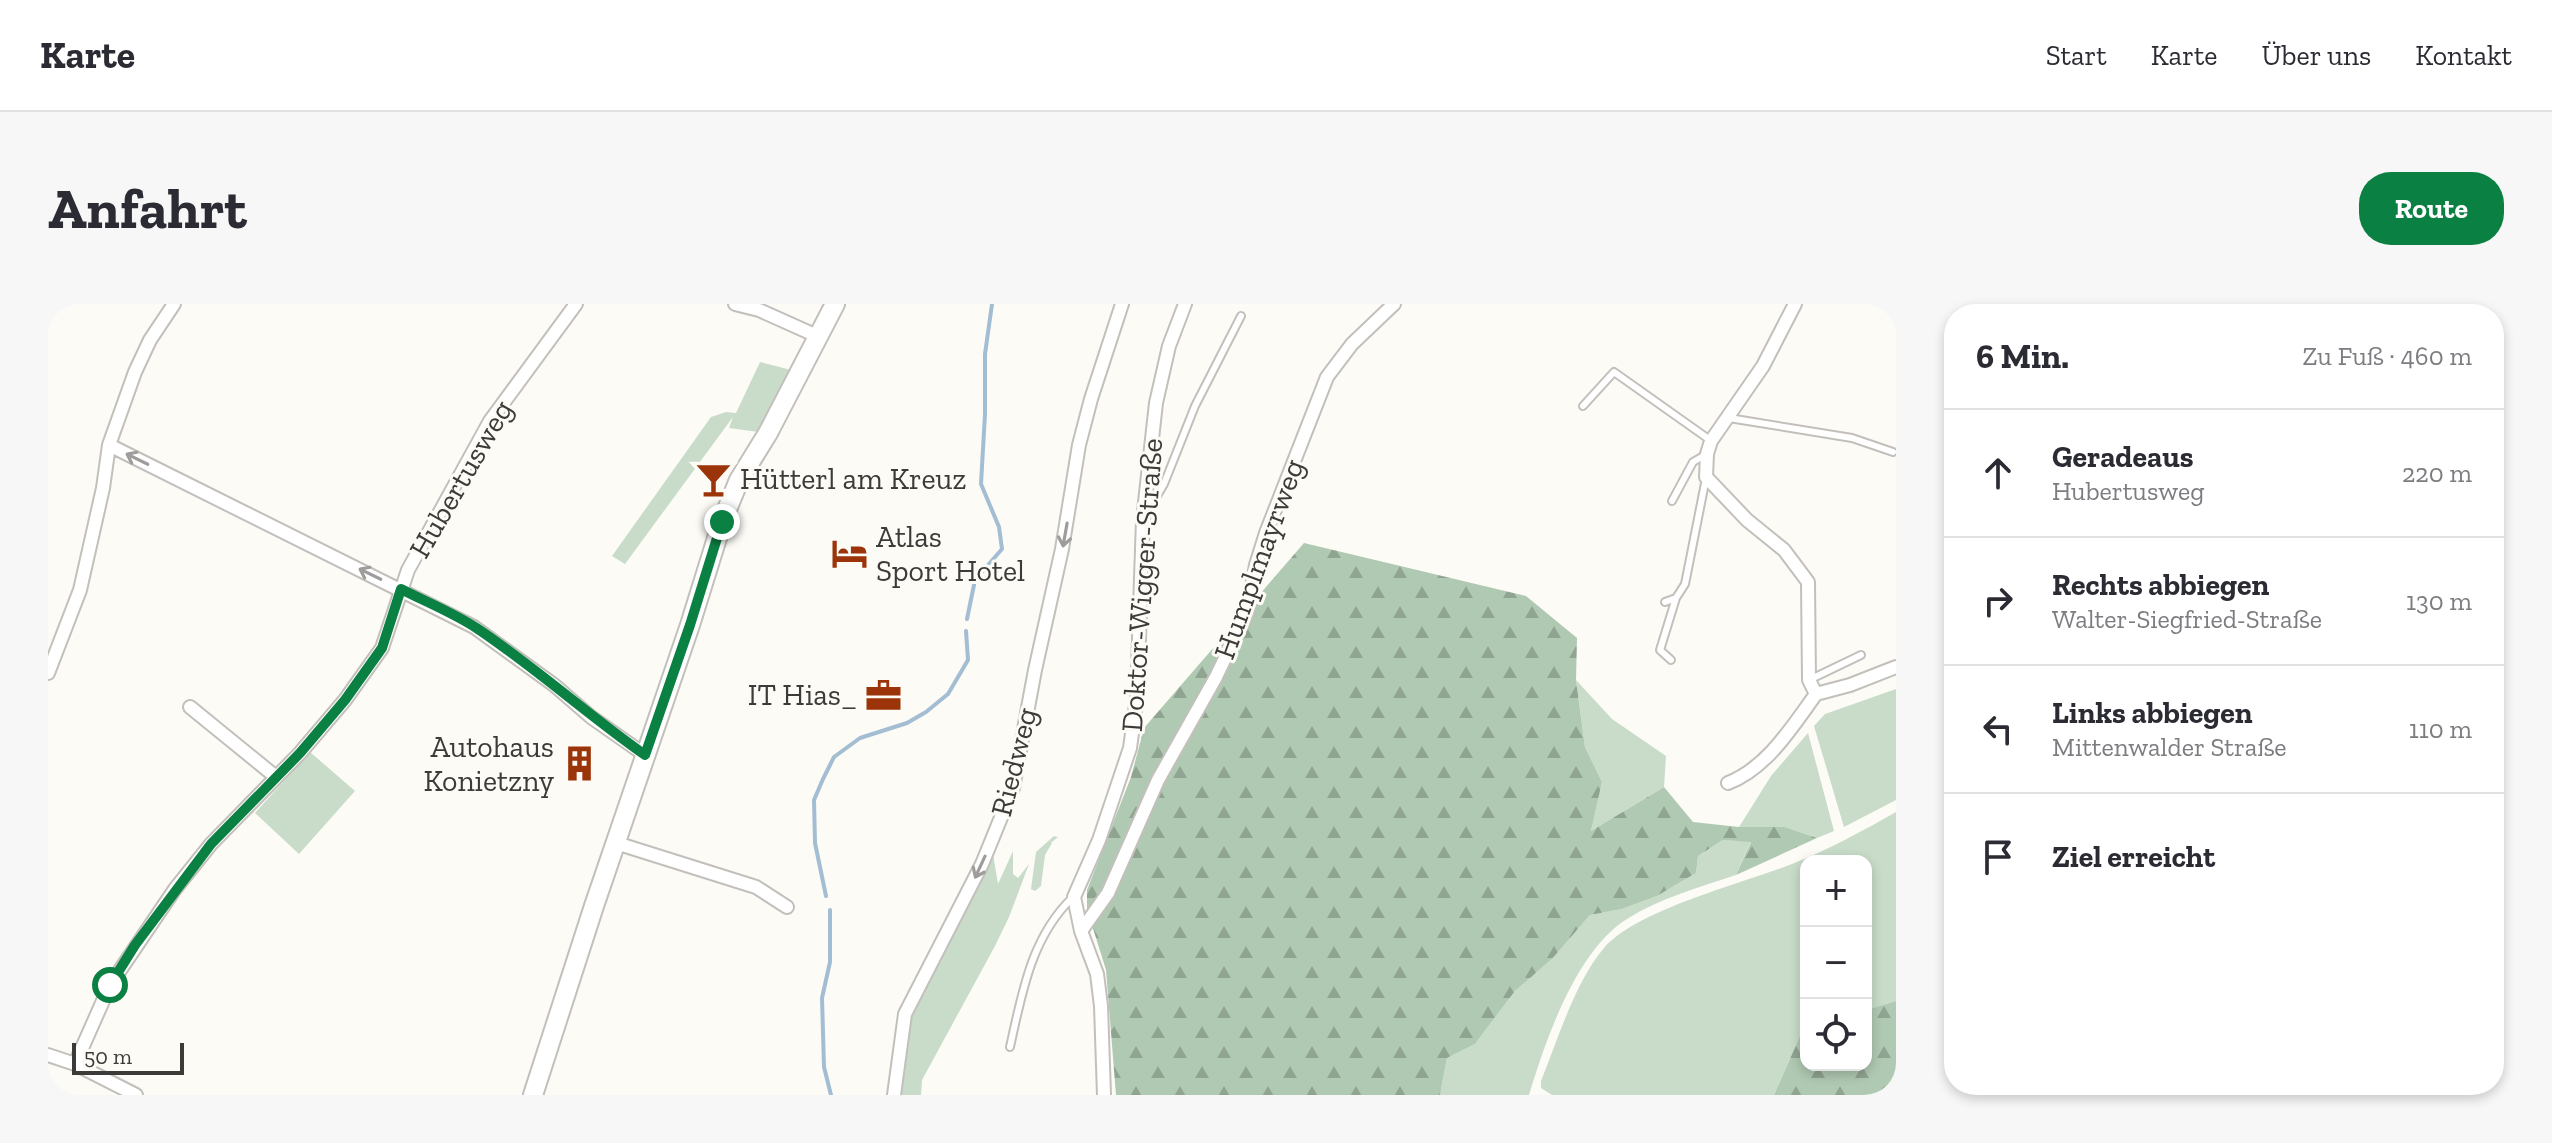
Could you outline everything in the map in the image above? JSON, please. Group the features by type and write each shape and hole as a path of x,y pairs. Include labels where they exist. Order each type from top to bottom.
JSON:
{"main road":[{"path":"533,1095 722,522 739,480 768,433 835,304"}],"street":[{"path":"48,673 80,590 103,488 109,445 150,340 174,304"},
{"name":"Hubertusweg","path":"75,1064 110,985 135,945 211,844 345,700 382,648 408,570 490,421 576,304"},
{"path":"735,304 759,310 817,336"},
{"name":"Riedweg","path":"894,1095 905,1014 982,864 1013,788 1079,458 1079,445 1122,304"},
{"name":"Doktor-Wigger-Straße","path":"1074,897 1103,829 1130,748 1137,697 1143,520 1156,403 1169,346 1185,304"},
{"name":"Humplmayrweg","path":"1081,931 1108,893 1158,780 1216,677 1247,612 1266,533 1327,377 1352,344 1394,304"},
{"path":"1795,304 1763,366 1711,441 1706,477 1724,498 1784,550 1808,582 1809,680 1816,694"},
{"path":"109,445 474,627 645,755"},
{"path":"1728,783 1747,776 1770,753 1816,694 1896,667"},
{"path":"190,707 276,777"},
{"path":"616,843 756,887 787,907"},
{"path":"1074,897 1081,931 1097,974 1104,1095"},
{"path":"48,1055 75,1064 136,1095"}],"lane":[{"path":"1143,520 1164,484 1195,406 1241,316"},
{"path":"1583,406 1614,372 1711,441"},
{"path":"1727,417 1852,438 1893,452"},
{"path":"1672,501 1693,462 1707,454"},
{"path":"1671,660 1660,650 1676,598 1685,584 1706,477"},
{"path":"1724,498 1749,511"},
{"path":"1665,602 1676,598"},
{"path":"1809,680 1861,655"},
{"path":"1010,1047 1030,964 1055,914 1074,897"}],"green space":[{"path":"760,362 799,372 765,433 729,428 733,417 625,564 612,556 711,417 726,412 736,413"},
{"path":"1304,543 1526,596 1577,638 1576,680 1585,747 1602,782 1591,831 1664,787 1693,822 1739,827 1785,827 1817,838 1736,875 1751,842 1723,840 1698,856 1696,873 1657,896 1622,909 1590,915 1552,959 1515,991 1475,1044 1447,1058 1440,1095 1116,1095 1106,970 1087,909 1087,890 1131,777 1144,728"},
{"path":"1576,680 1612,719 1666,756 1664,787 1591,831 1602,782 1585,747"},
{"path":"1896,689 1896,800 1844,827 1814,726 1825,714"},
{"path":"1808,733 1834,831 1817,838 1785,827 1739,827 1771,776"},
{"path":"310,752 355,791 299,854 255,813"},
{"path":"1896,812 1896,1001 1872,1008 1872,855 1813,855"},
{"path":"1054,836 1058,837 1050,841 1041,886 1035,891 1031,889 1036,852"},
{"path":"1723,840 1751,841 1736,875 1680,894 1627,919 1609,933 1593,952 1565,998 1529,1095 1440,1095 1447,1058 1475,1044 1515,991 1552,959 1590,915 1622,909 1657,896 1696,873 1698,856"},
{"path":"992,848 998,884 1013,851 1013,874 1018,878 1029,864 1009,917 922,1080 921,1095 898,1095 911,1013"},
{"path":"1800,861 1800,1036 1774,1095 1552,1095 1541,1088 1541,1081 1576,994 1604,948 1619,934 1665,910"},
{"path":"1896,1001 1896,1095 1774,1095 1800,1036 1800,1071 1872,1071 1872,1008"}],"waterway":[{"path":"967,619 975,580 1002,549 999,527 981,484 985,354 992,304"},
{"path":"826,896 815,843 814,800 834,757 860,738 907,723 948,694 968,660 966,631"},
{"path":"830,910 830,962 822,998 824,1067 831,1095"}],"place":[{"name":"Hütterl am Kreuz","path":"714,479"},
{"name":"Atlas Sport Hotel","path":"850,554"},
{"name":"IT Hias_","path":"883,695"},
{"name":"Autohaus Konietzny","path":"580,764"}],"route":[{"path":"110,985 175,889 211,844 300,753 345,700 382,648 401,589 474,627 645,755 722,522"}]}
